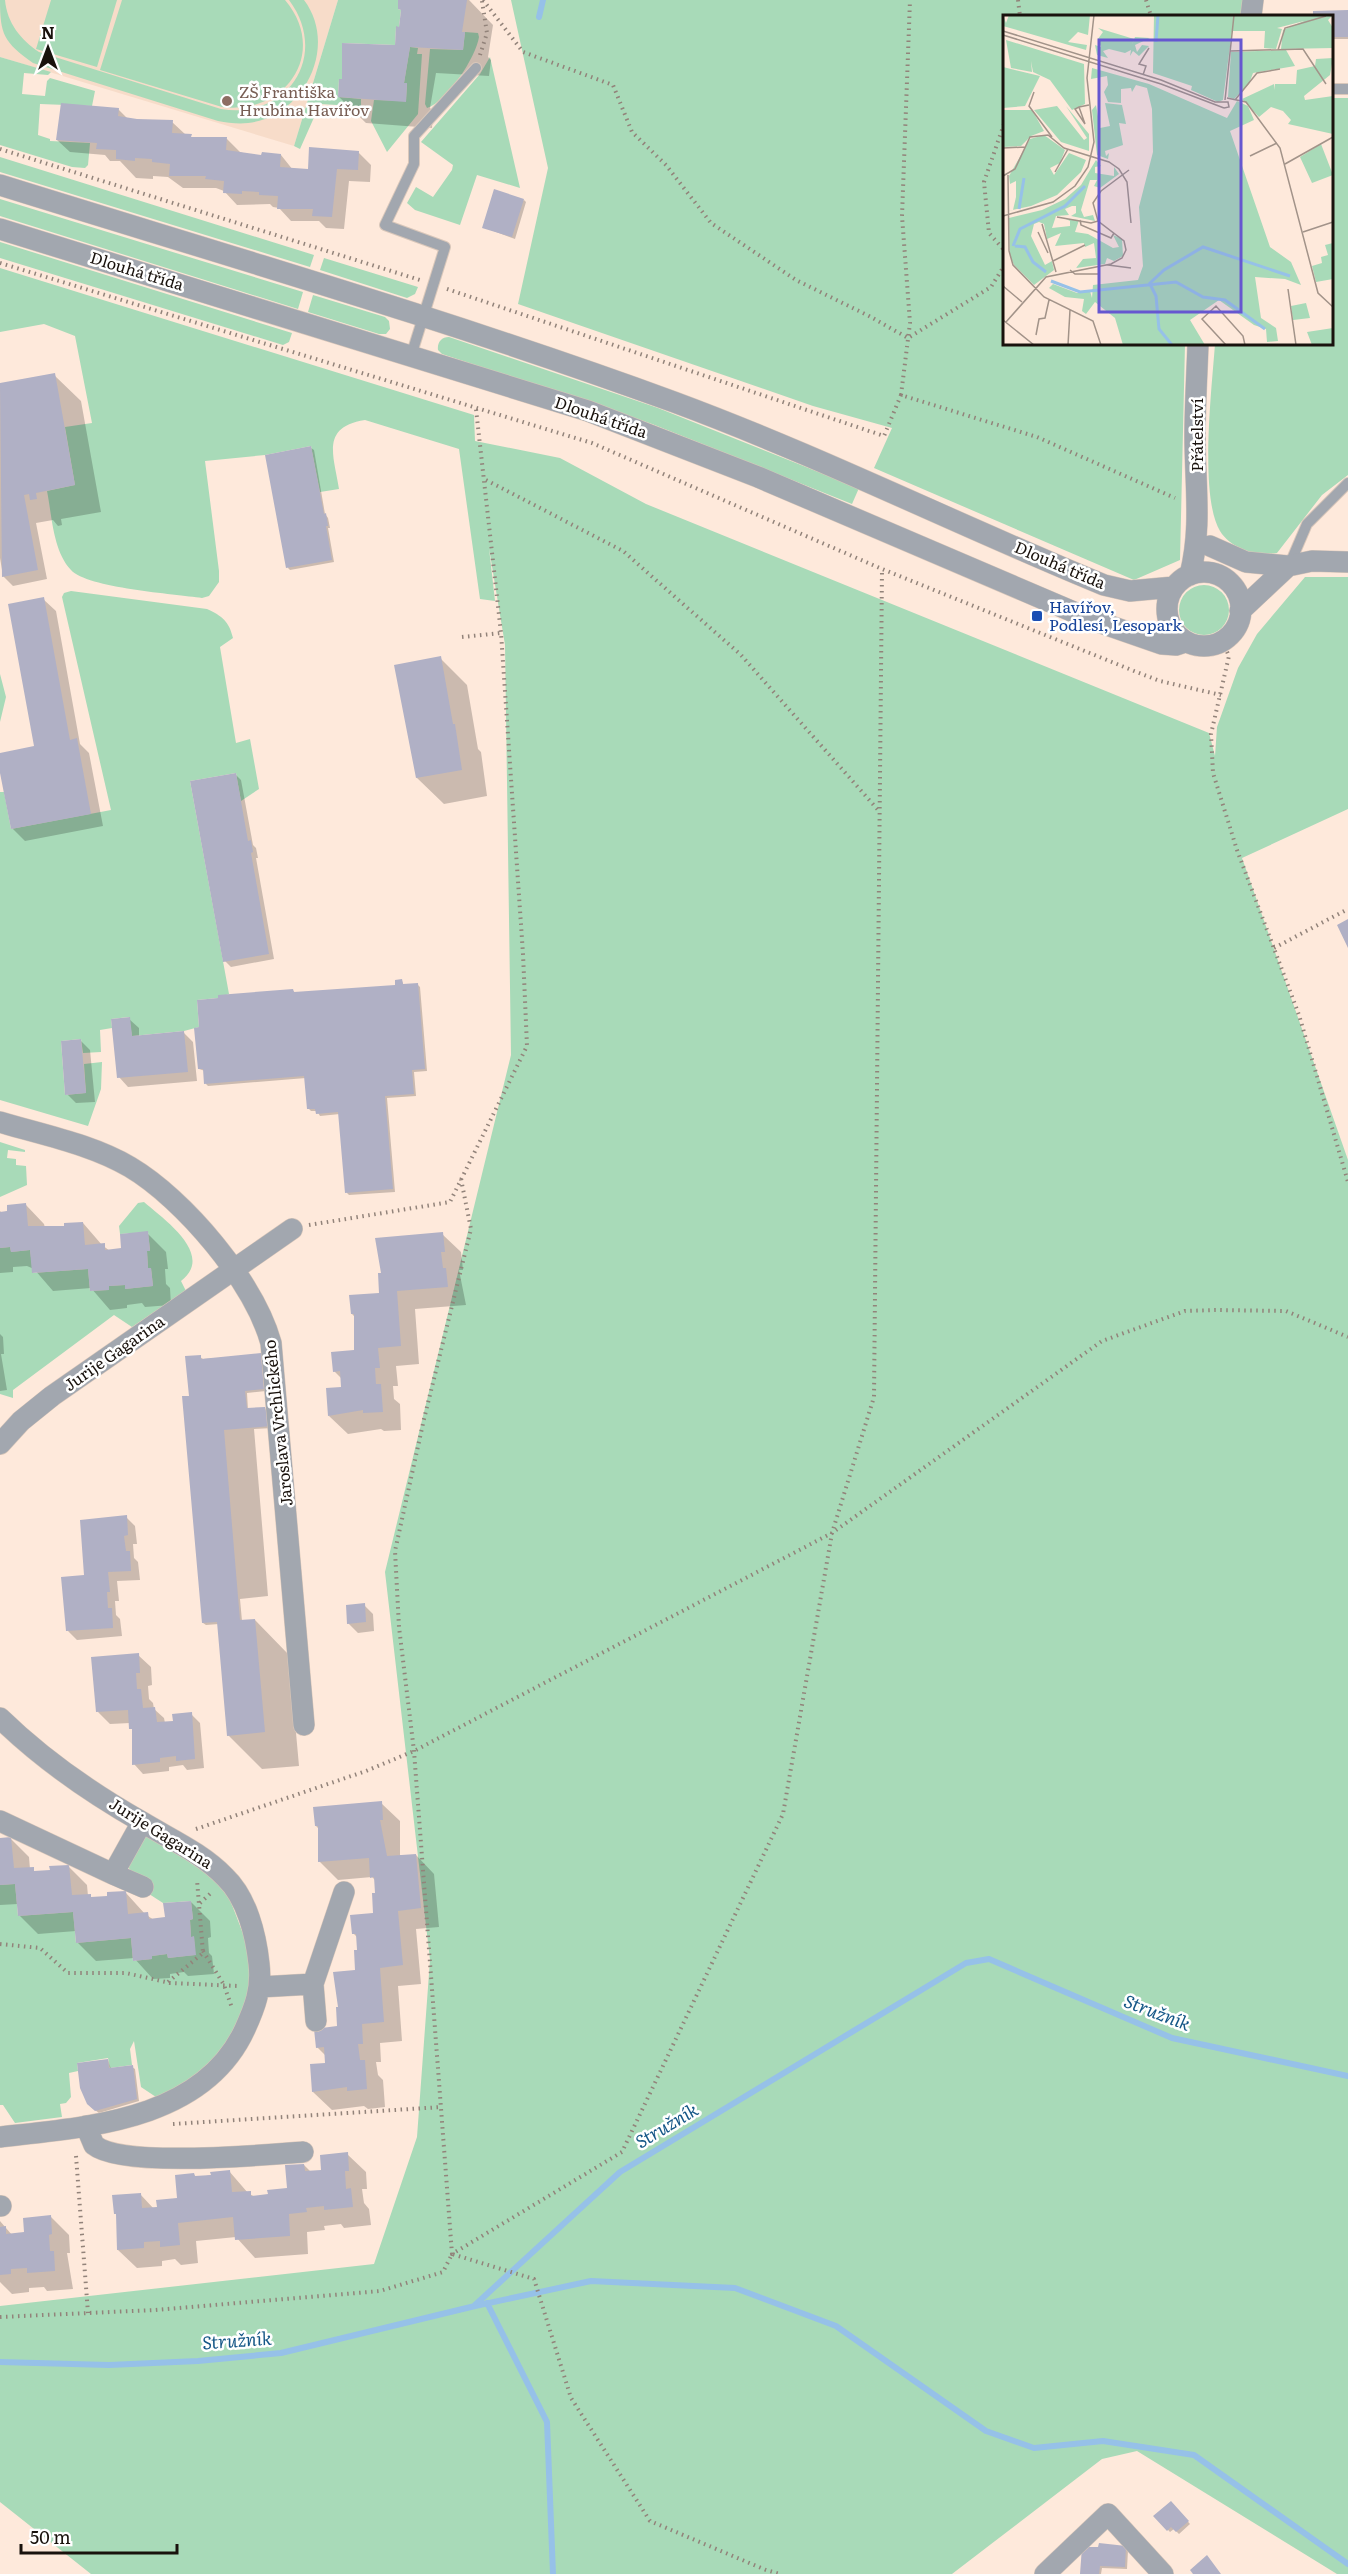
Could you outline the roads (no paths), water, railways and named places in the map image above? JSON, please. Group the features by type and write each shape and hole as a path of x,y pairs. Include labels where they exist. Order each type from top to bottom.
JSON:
{"street":[{"path":"1251,15 1253,0"},
{"name":"Dlouhá třída","path":"0,185 422,317 595,374 738,427 1104,585 1130,591 1182,581"},
{"name":"Dlouhá třída","path":"0,229 588,411 839,510 1058,606 1134,636 1170,645 1185,642"},
{"name":"Přátelství","path":"1185,642 1172,628 1166,610 1168,598 1182,581 1197,549 1199,526 1195,437 1198,345"},
{"name":"Přátelství","path":"1199,526 1210,546 1220,577 1231,584 1238,595 1240,611"},
{"path":"1210,546 1238,560 1260,563 1288,566 1312,561 1348,562"},
{"path":"1182,581 1201,572 1220,577 1260,563"},
{"path":"1185,642 1197,646 1210,646 1222,641 1236,627 1240,611 1288,566"},
{"name":"Jaroslava Vrchlického","path":"0,1122 73,1144 130,1167 176,1203 234,1270 262,1315 271,1342 283,1457 304,1725"},
{"name":"Jurije Gagarina","path":"0,1444 21,1421 52,1396 292,1229"},
{"name":"Jurije Gagarina","path":"0,1718 37,1753 194,1853 227,1878 238,1894 255,1940 260,1987 258,2000 242,2036 224,2062 204,2081 156,2108 122,2119 0,2137"},
{"path":"0,1821 143,1887"},
{"path":"113,1874 142,1822"},
{"path":"316,2021 313,1984 344,1892"},
{"path":"260,1987 313,1984"},
{"path":"80,2127 94,2145 111,2154 185,2159 303,2152"},
{"path":"1045,2574 1108,2514 1163,2574"}],"lane":[{"path":"411,356 445,247 385,225 414,164 414,136 476,68"},
{"path":"1288,566 1307,524 1348,483"}],"waterway":[{"path":"539,17 543,0"},
{"name":"Stružník","path":"475,2305 620,2172 966,1963 989,1959 1172,2038 1348,2076"},
{"path":"0,2362 109,2365 198,2361 281,2353 475,2306 591,2281 735,2288 836,2326 986,2431 1034,2448 1103,2441 1194,2455 1348,2564"},
{"path":"487,2303 547,2422 553,2574"}],"place":[{"name":"ZŠ Františka Hrubína Havířov","path":"227,101"},
{"name":"Havířov, Podlesí, Lesopark","path":"1037,616"}]}
